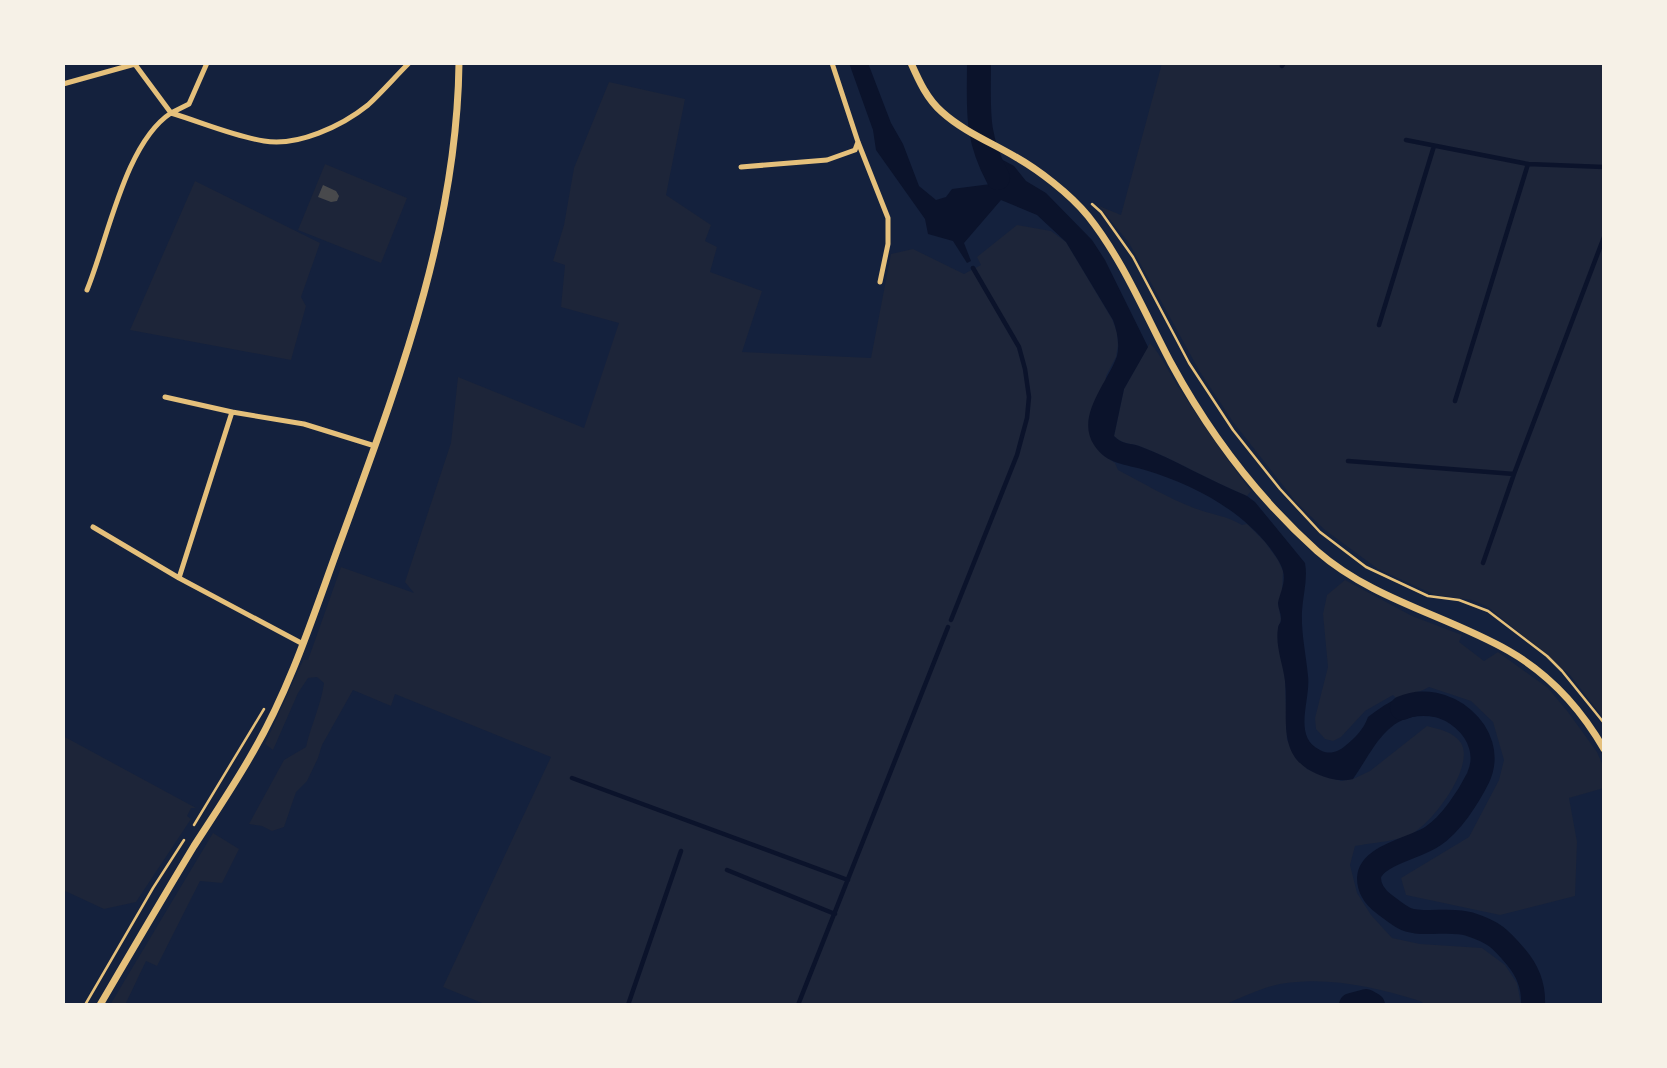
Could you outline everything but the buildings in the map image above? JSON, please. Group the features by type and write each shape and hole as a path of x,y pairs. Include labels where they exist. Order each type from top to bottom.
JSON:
{"street":[{"path":"88,290 137,151 162,119 189,104 207,63"},
{"path":"63,84 135,64 172,113 264,141 285,142 306,137 354,114 367,105 409,63"},
{"path":"100,1005 253,752 303,644 375,446 427,287 440,234 455,138 459,63"},
{"path":"832,63 858,142 888,218 888,244 880,282"},
{"path":"911,63 924,90 941,111 963,128 1040,172 1086,215 1116,258 1173,366 1214,434 1266,500 1319,552 1367,586 1483,638 1524,661 1572,703 1604,749"},
{"path":"741,167 827,160 855,150 858,142"},
{"path":"165,397 304,424 375,446"},
{"path":"179,578 232,412"},
{"path":"93,527 179,578 303,644"}],"path":[{"path":"1091,203 1101,212 1133,257 1189,363 1233,430 1280,489 1320,532 1366,567 1428,596 1459,600 1488,611 1555,663 1604,723"}],"shaded area":[{"path":"849,63 868,63 919,186 936,200 946,197 952,189 991,184 975,145 1014,166 1026,181 1046,193 1092,240 1105,260 1148,347 1124,389 1114,436 1247,496 1255,502 1305,563 1302,619 1308,686 1305,727 1312,744 1327,752 1339,750 1359,733 1368,717 1390,702 1414,694 1433,694 1436,717 1420,716 1395,724 1377,743 1353,779 1339,780 1321,776 1295,757 1287,734 1285,681 1278,641 1281,618 1278,603 1284,575 1276,556 1244,521 1214,500 1163,476 1117,463 1099,452 1089,434 1088,423 1095,399 1117,356 1118,338 1113,320 1066,242 1037,215 1001,200 964,243 971,261 967,263 953,241 928,234 925,219 876,150 873,130"},
{"path":"969,63 988,63 981,124 970,119 972,84"},
{"path":"1162,63 1604,63 1604,719 1570,675 1488,607 1472,600 1435,595 1378,569 1325,530 1296,502 1233,422 1200,372 1129,243 1099,206 1121,215"},
{"path":"609,82 685,99 666,195 711,225 705,241 717,247 710,272 762,291 742,352 871,358 891,254 913,249 964,274 981,265 977,257 1017,225 1051,231 1066,242 1117,332 1116,357 1106,376 1103,455 1115,463 1118,470 1175,500 1242,525 1247,524 1278,560 1283,571 1282,594 1278,603 1281,620 1278,628 1285,680 1287,740 1307,769 1341,781 1353,779 1370,771 1427,726 1450,734 1461,743 1464,753 1458,778 1441,805 1422,827 1401,838 1355,846 1350,865 1357,893 1371,915 1392,938 1420,944 1482,948 1505,965 1517,983 1521,1005 1426,1005 1368,987 1316,981 1280,984 1224,1005 487,1005 443,987 551,757 395,694 391,706 353,690 322,745 307,781 296,792 284,827 272,831 249,824 284,760 306,747 324,683 317,677 308,678 298,693 273,750 265,744 303,660 308,660 341,567 414,593 405,582 451,443 458,377 584,428 619,323 561,307 565,265 553,261 564,225 574,168"},
{"path":"325,164 407,198 381,263 298,230"},
{"path":"195,181 320,243 301,297 306,306 291,360 130,330"},
{"path":"1150,343 1251,491 1247,496 1114,436 1124,389"},
{"path":"1345,580 1412,616 1462,635 1459,642 1484,661 1498,652 1548,688 1568,712 1597,752 1604,768 1604,788 1569,798 1577,842 1575,896 1500,915 1406,895 1401,878 1469,837 1499,780 1504,760 1493,722 1471,701 1429,687 1396,698 1393,695 1365,711 1341,737 1333,741 1325,739 1316,729 1315,718 1328,667 1323,614 1327,595"},
{"path":"63,736 196,808 191,808 187,816 191,819 136,902 104,909 63,890"},
{"path":"213,833 239,849 222,883 200,881 157,966 146,961 125,1005 110,1005"}],"waterway":[{"path":"979,63 982,135 998,178"},
{"path":"1406,140 1528,164 1604,167"},
{"path":"1379,325 1434,146"},
{"path":"1455,401 1528,164"},
{"path":"1483,563 1604,237"},
{"path":"951,620 1017,455 1027,418 1029,397 1019,347 973,268"},
{"path":"1348,461 1514,474"},
{"path":"798,1005 948,627"},
{"path":"1402,708 1418,704 1450,710 1474,731 1481,745 1482,761 1474,786 1453,818 1433,836 1377,863 1369,878 1372,890 1381,902 1406,919 1420,922 1462,922 1496,936 1527,973 1533,1005"},
{"path":"572,778 848,880"},
{"path":"628,1005 681,851"},
{"path":"727,870 835,914"},
{"path":"1351,1005 1366,1001 1373,1005"}]}
